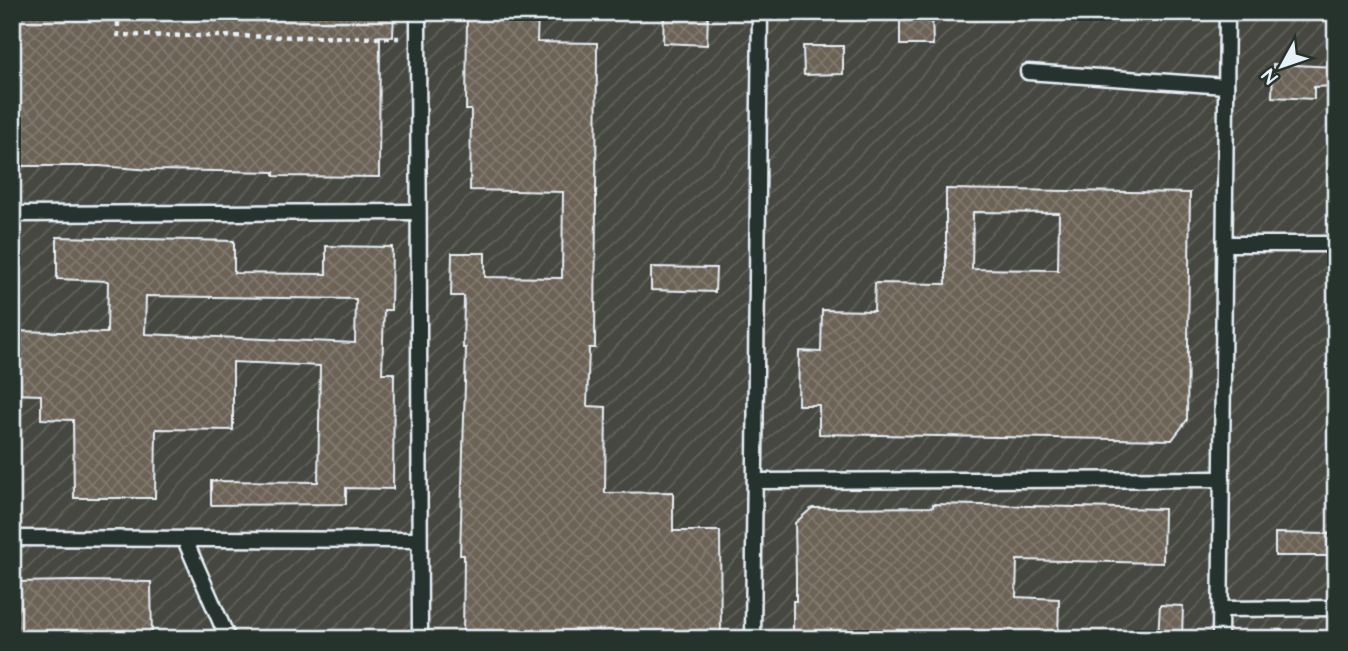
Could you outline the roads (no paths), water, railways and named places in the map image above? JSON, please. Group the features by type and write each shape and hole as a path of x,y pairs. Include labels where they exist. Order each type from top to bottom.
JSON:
{"lane":[{"path":"418,12 420,639"},
{"path":"753,639 760,12"},
{"path":"1220,639 1227,12"},
{"path":"1028,72 1226,86"},
{"path":"12,214 418,212"},
{"path":"1224,244 1336,244"},
{"path":"756,481 1222,479"},
{"path":"12,538 419,540"},
{"path":"185,540 228,639"},
{"path":"1220,609 1336,608"}]}
